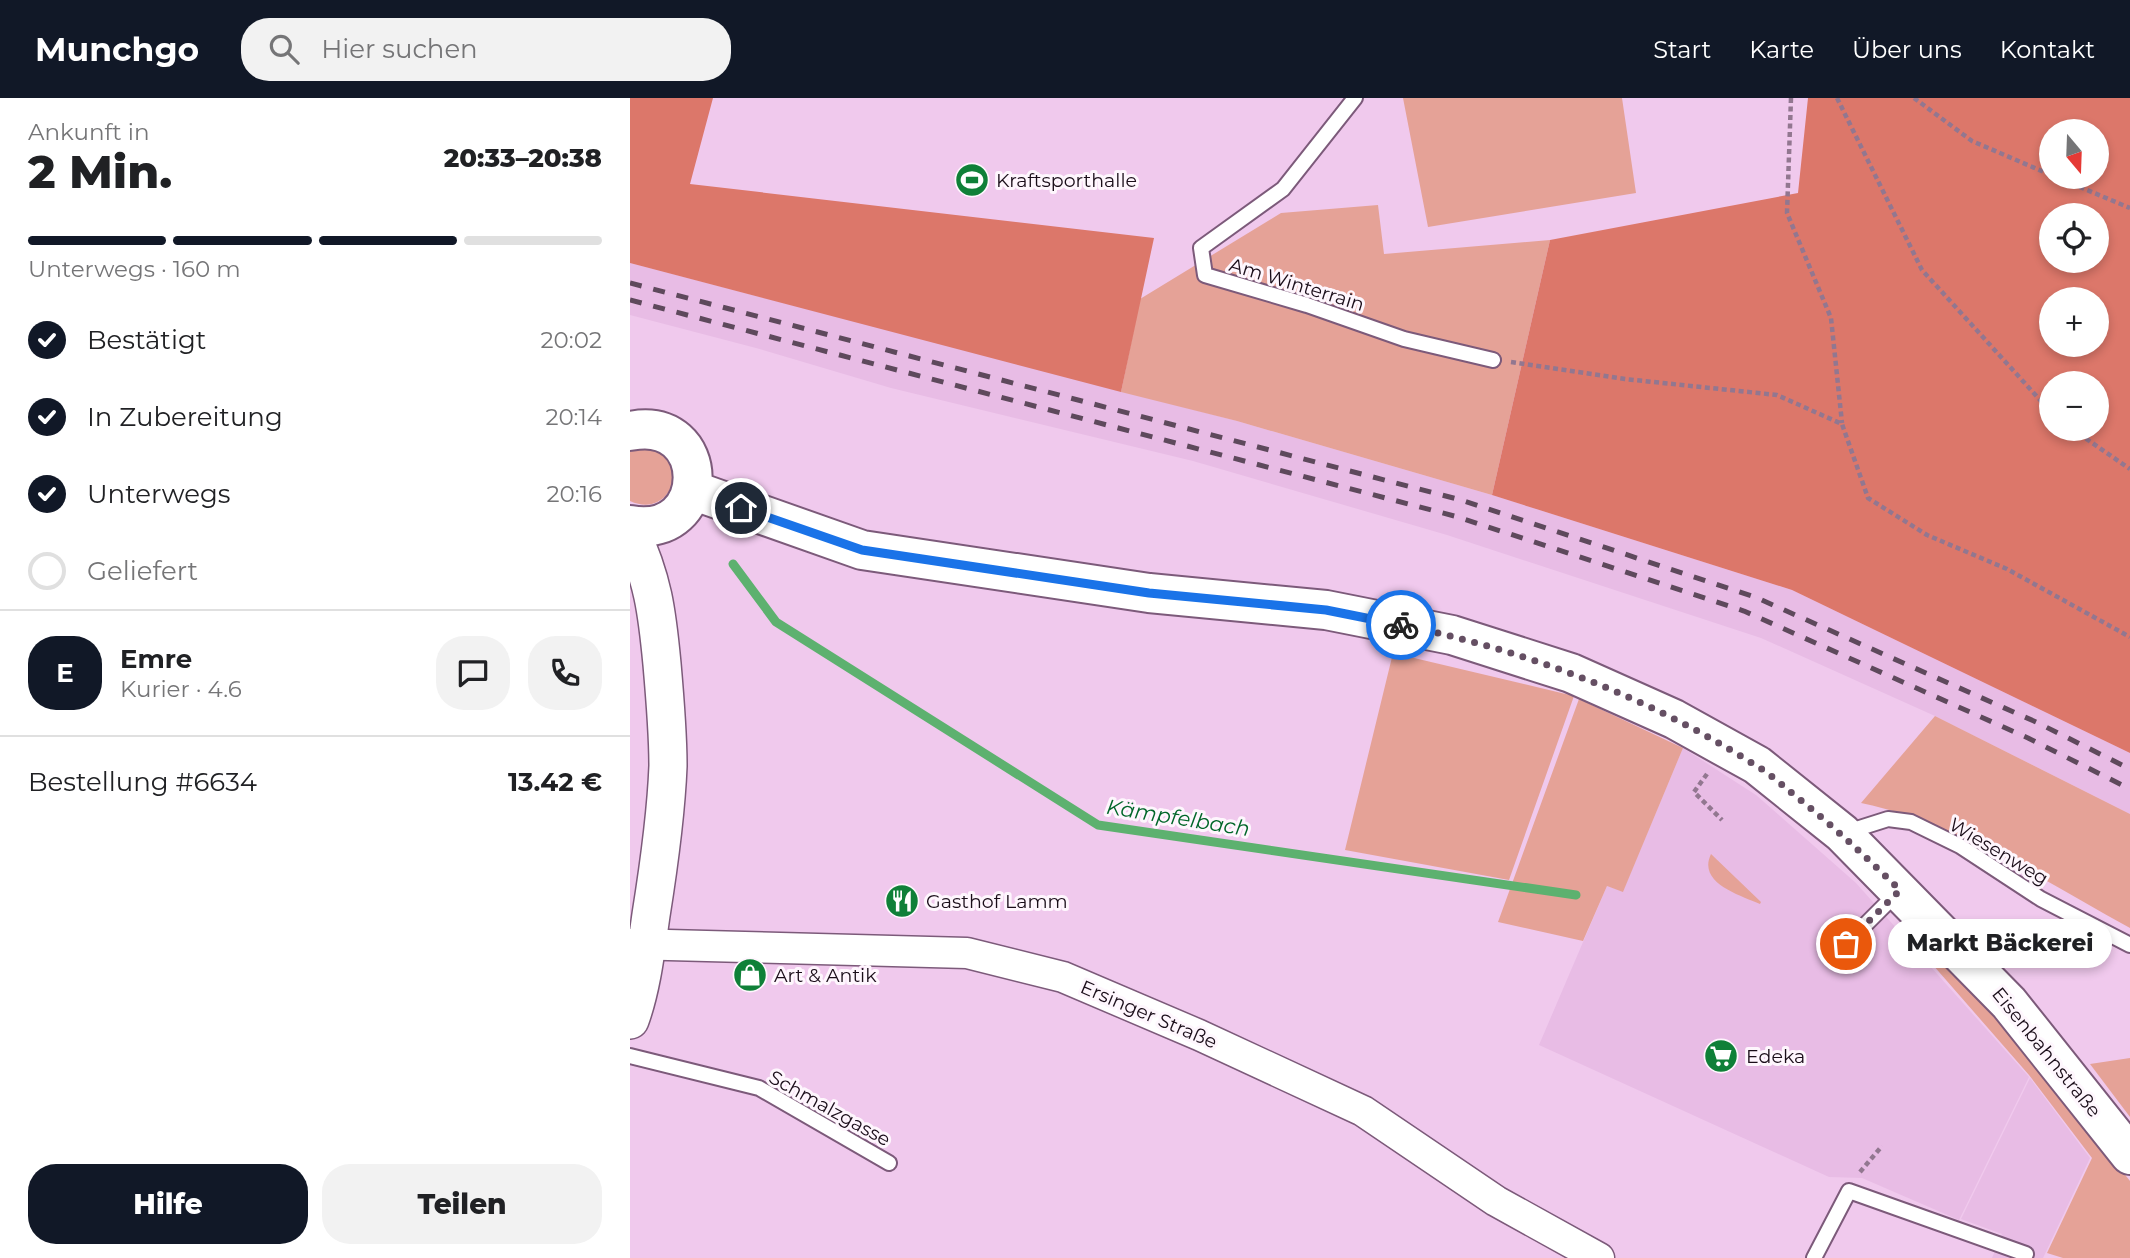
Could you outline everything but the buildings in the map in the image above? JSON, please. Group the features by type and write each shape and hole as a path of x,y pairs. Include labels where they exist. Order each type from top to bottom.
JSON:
{"main road":[{"path":"630,431 662,431 677,441 688,455 694,472 684,504 660,525 630,527"},
{"name":"Eisenbahnstraße","path":"684,504 862,550 1149,593 1326,610 1452,635 1572,673 1674,719 1757,765 1842,833 2009,1003 2130,1155"}],"street":[{"path":"656,602 664,555 684,504"},
{"path":"630,527 644,560 656,602 666,706 668,765 663,840 638,945 635,1006 630,1020"},
{"name":"Ersinger Straße","path":"638,945 967,953 1063,977 1199,1035 1363,1111 1496,1201 1599,1258"}],"lane":[{"name":"Am Winterrain","path":"1355,98 1283,189 1201,248 1205,275 1307,305 1404,339 1493,360"},
{"name":"Wiesenweg","path":"1842,833 1888,819 1911,822 1961,846 2041,899 2130,945"},
{"path":"1846,944 1900,890"},
{"name":"Schmalzgasse","path":"630,1055 759,1088 889,1163"},
{"path":"1814,1258 1849,1191 2026,1254"}],"path":[{"path":"1791,98 1787,213 1831,318 1842,424 1868,498 1927,536 2007,569 2130,637"},
{"path":"1838,98 1922,270 2039,399"},
{"path":"1914,98 1972,141 2039,170"},
{"path":"2085,189 2130,208"},
{"path":"1493,360 1625,379 1777,395 1842,424"},
{"path":"2089,441 2130,469"},
{"path":"1700,784 1694,793 1722,820"},
{"path":"1849,1191 1854,1179 1882,1146"}],"shaded area":[{"path":"630,98 713,98 690,184 1154,238 1121,392 630,263"},
{"path":"1403,98 1622,98 1636,193 1428,227"},
{"path":"1808,98 2130,98 2130,753 1792,590 1492,495 1550,240 1798,193"},
{"path":"1378,205 1384,254 1550,240 1492,495 1237,421 1121,392 1140,299 1281,213"},
{"path":"630,263 1237,421 1492,495 1792,590 2130,753 2130,814 1935,716 1761,638 1447,535 1193,461 891,388 756,348 630,315"},
{"path":"638,448 655,450 666,456 672,465 674,476 666,496 645,505 630,501 630,452"},
{"path":"1393,653 1574,696 1509,880 1345,850"},
{"path":"1579,699 1683,748 1623,892 1607,886 1583,941 1498,922"},
{"path":"1935,716 2130,814 2130,928 2000,855 1966,839 1897,812 1861,803"},
{"path":"1683,748 1756,795 1856,883 2029,1077 1959,1220 1862,1178 1829,1177 1539,1045 1607,886 1623,891"},
{"path":"1711,854 1761,902 1760,904 1732,892 1715,880 1708,864"},
{"path":"1905,933 1924,935 1998,1014 2130,1181 2130,1258 2063,1258 2047,1253 2092,1158 2029,1075"},
{"path":"2130,1058 2130,1117 2090,1064"},
{"path":"2030,1078 2090,1158 2043,1258 1992,1258 2002,1234 1961,1219"}],"waterway":[{"name":"Kämpfelbach","path":"733,564 776,622 1098,825 1576,895"}],"railway":[{"path":"630,283 1461,500 1755,597 2036,722 2130,769"},
{"path":"630,300 1458,517 1744,611 2028,738 2130,789"}],"way so far":[{"path":"1401,625 1452,635 1572,673 1674,719 1757,765 1842,833 1900,890 1846,944"}],"place":[{"name":"Kraftsporthalle","path":"972,180"},
{"name":"Gasthof Lamm","path":"902,901"},
{"name":"Markt Bäckerei","path":"1846,944"},
{"name":"Art & Antik","path":"750,975"},
{"name":"Edeka","path":"1721,1056"}],"route":[{"path":"741,508 862,550 1149,593 1326,610 1401,625"}]}
